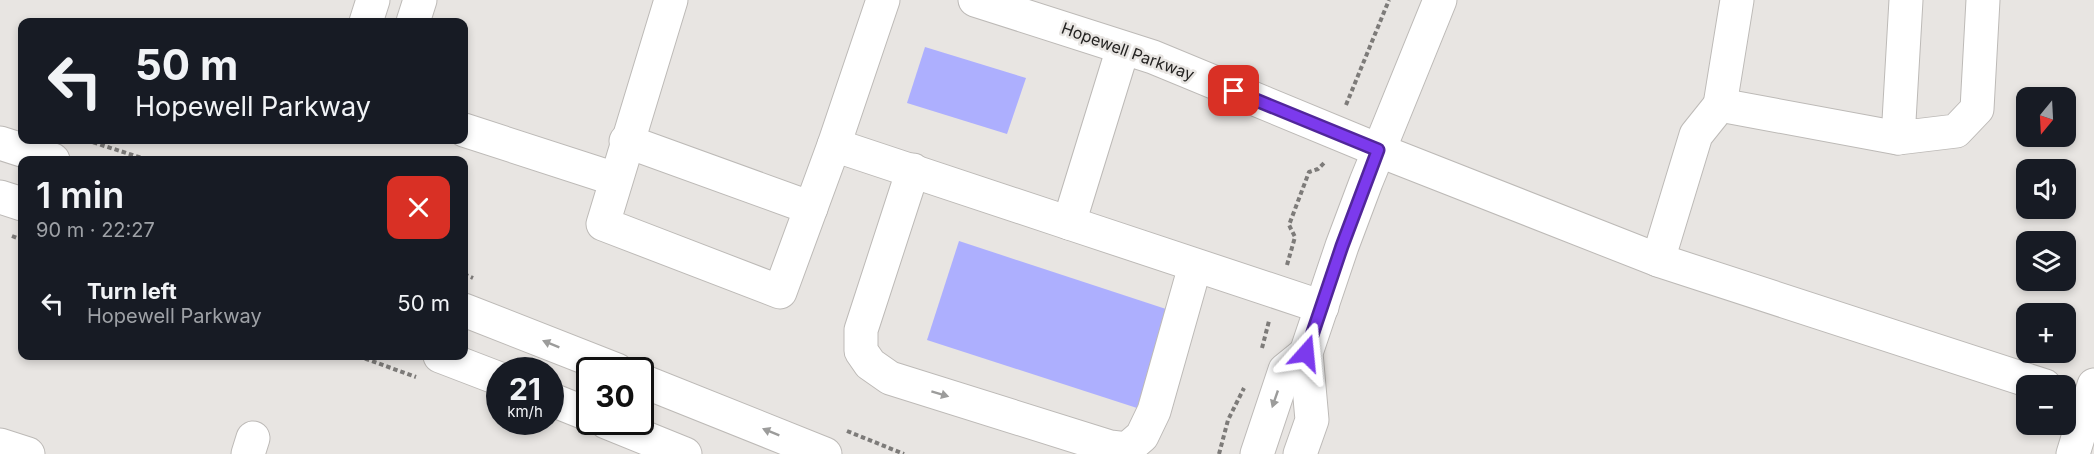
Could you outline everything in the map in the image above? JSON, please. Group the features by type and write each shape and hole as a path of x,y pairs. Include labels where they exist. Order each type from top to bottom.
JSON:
{"street":[{"path":"367,18 373,0"},
{"path":"414,18 420,0"},
{"path":"670,0 603,224 780,292 834,145 883,0"},
{"name":"Hopewell Parkway","path":"975,0 1032,8 1123,48 1153,57 1378,150 1658,260 2016,377"},
{"path":"1300,454 1312,420 1306,353 1378,150 1440,0"},
{"path":"1658,260 1696,135 1720,105 1737,0"},
{"path":"1898,138 1906,0"},
{"path":"1720,105 1898,138 1956,131 1977,109 1983,0"},
{"path":"1069,223 1123,48"},
{"path":"468,131 615,179"},
{"path":"626,141 811,208"},
{"path":"834,145 1322,307"},
{"path":"913,170 861,330 861,351 870,364 885,375 1110,447 1127,449 1142,436 1154,411 1196,266"},
{"path":"0,197 18,203"},
{"path":"468,312 584,357"},
{"path":"1257,454 1285,370 1306,353"},
{"path":"450,360 486,374"},
{"path":"654,386 825,454"},
{"path":"2073,454 2086,395"},
{"path":"638,435 685,454"}],"path":[{"path":"1262,350 1295,237 1289,225 1309,172 1318,169 1325,162 1389,0"},
{"path":"98,144 136,156"},
{"path":"1219,454 1228,420 1247,382"}],"building":[{"path":"925,47 1026,78 1007,134 907,103"},
{"path":"959,241 1169,310 1137,408 927,340"}],"route":[{"path":"1234,91 1378,150 1342,246 1306,353"}]}
